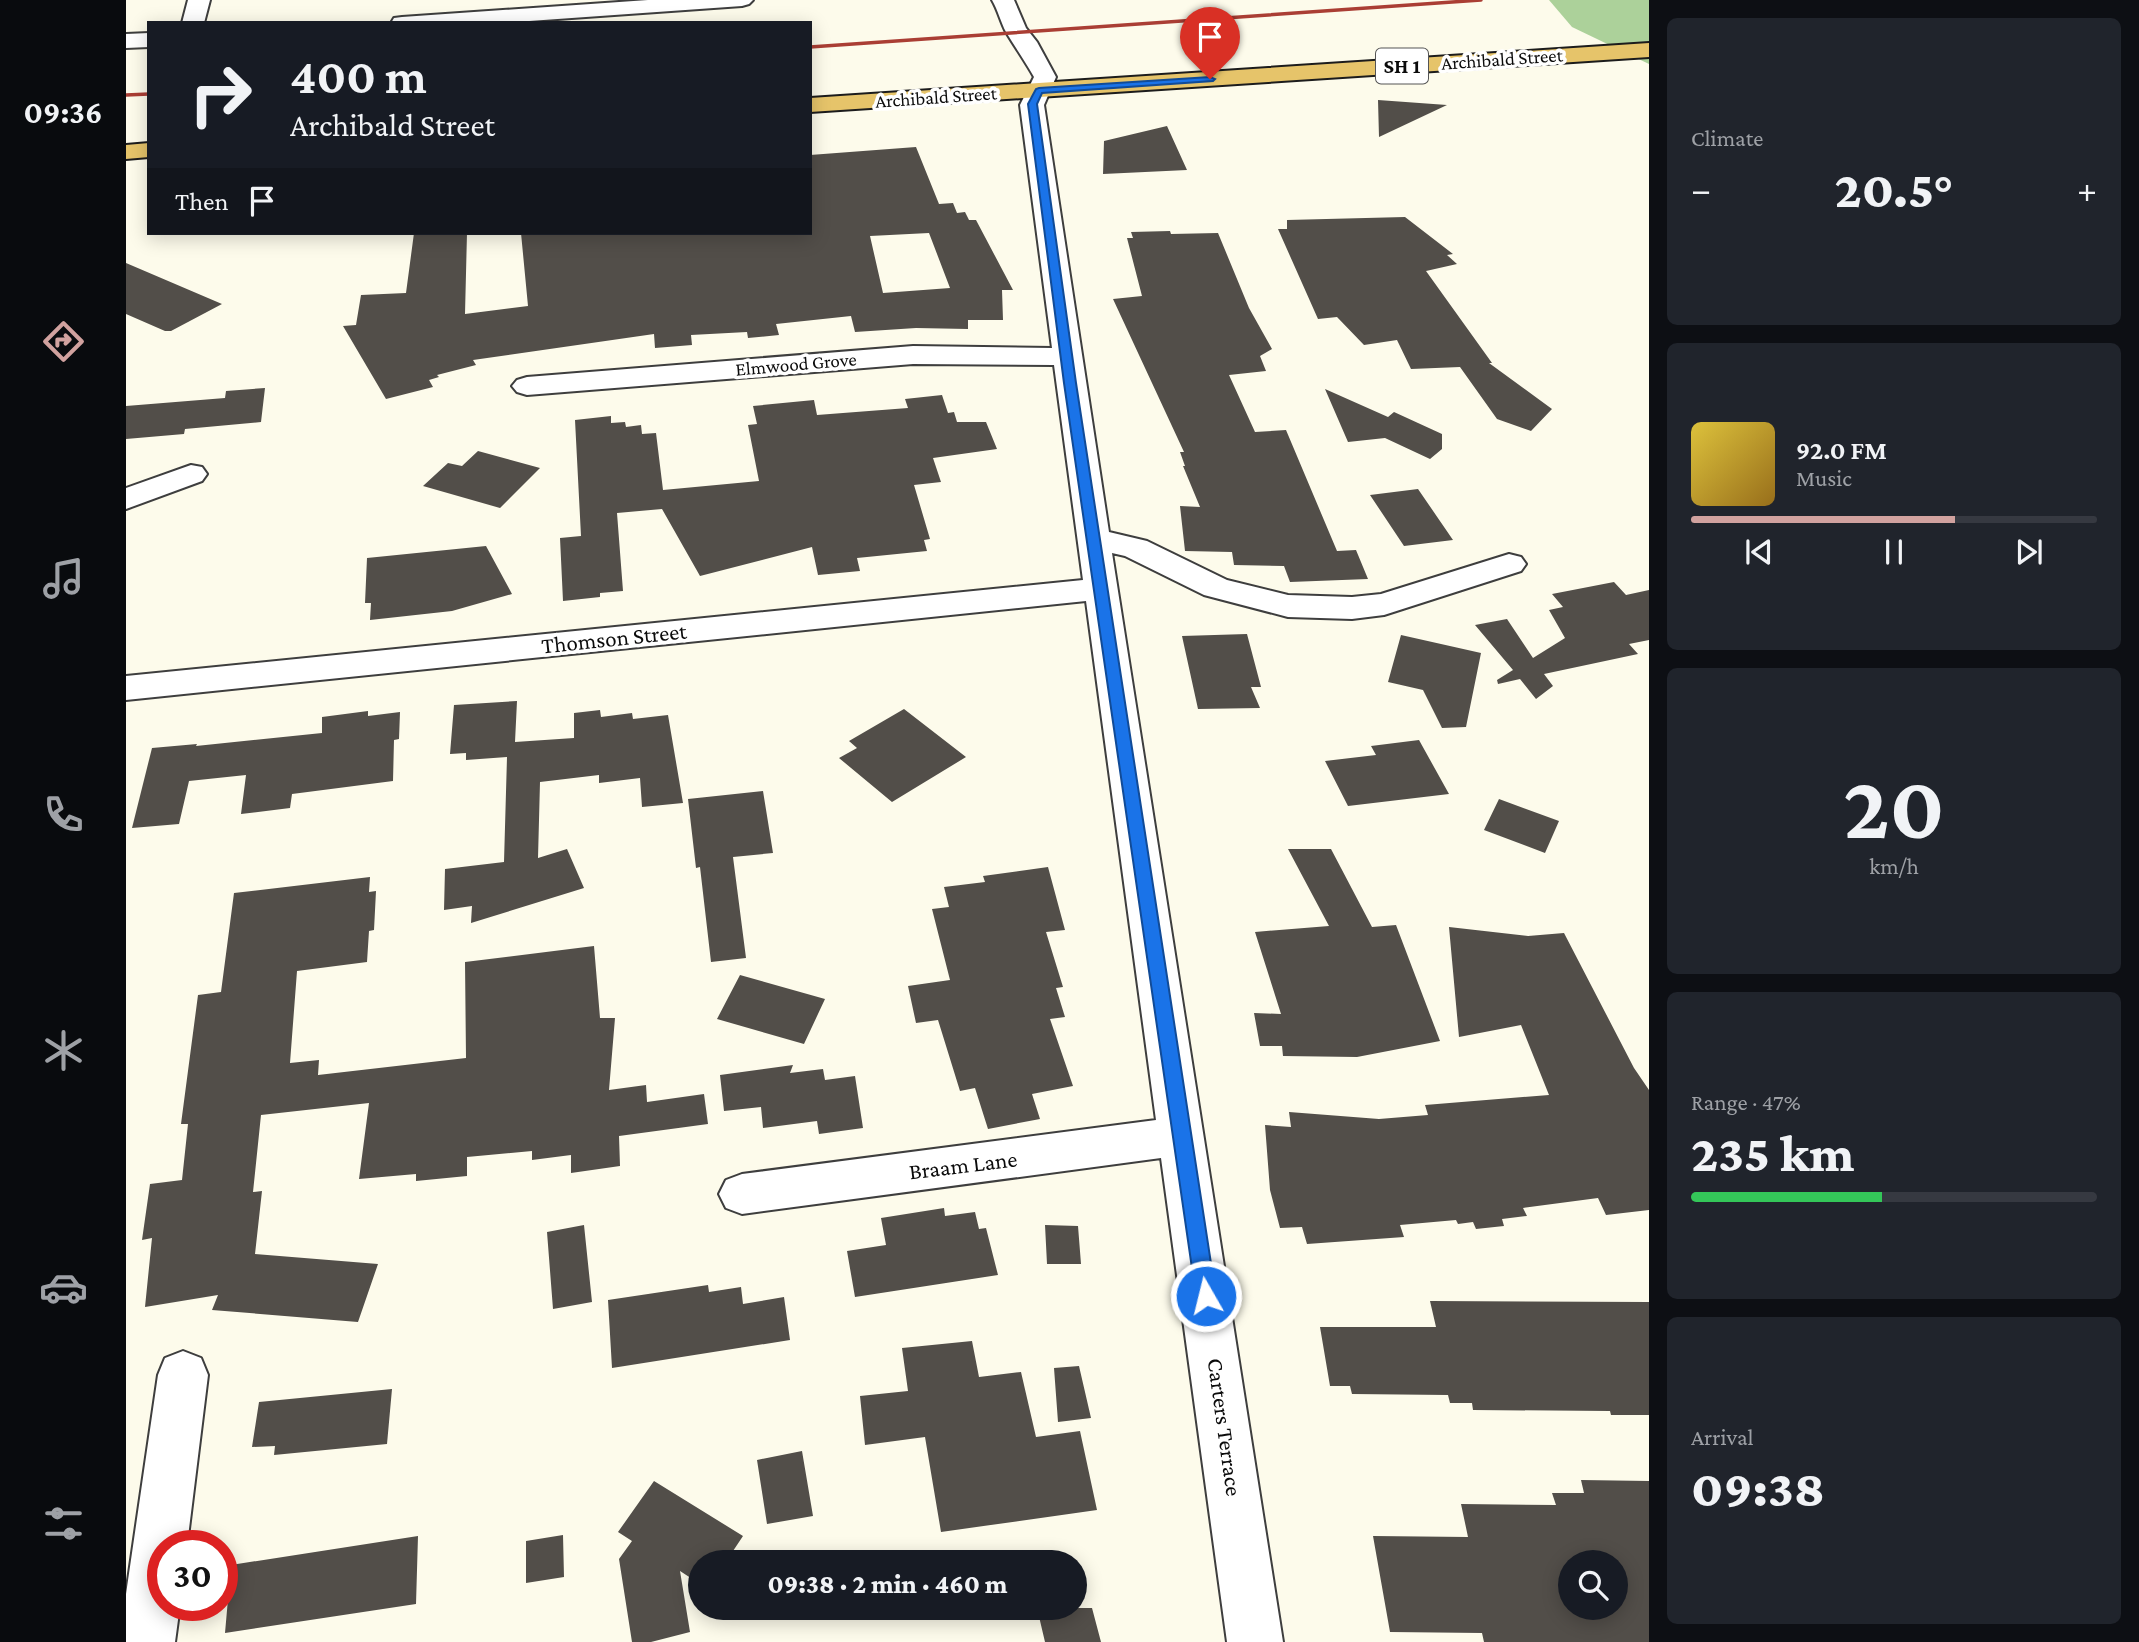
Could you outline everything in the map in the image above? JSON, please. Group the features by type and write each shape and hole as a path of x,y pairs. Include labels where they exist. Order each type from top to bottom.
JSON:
{"highway":[{"name":"Archibald Street","path":"812,105 1649,50"},
{"path":"126,152 147,150"}],"street":[{"path":"194,21 199,0"},
{"path":"418,21 532,7 742,0"},
{"name":"Carters Terrace","path":"1003,0 1014,21 1015,29 1026,42 1045,77 1032,105 1255,1642"},
{"path":"126,41 147,40"},
{"name":"Elmwood Grove","path":"527,386 913,355 1067,356"},
{"path":"126,499 191,474"},
{"path":"1093,539 1143,551 1216,587 1289,606 1352,608 1384,604 1508,564"},
{"name":"Thomson Street","path":"126,688 1101,589"},
{"name":"Braam Lane","path":"742,1194 1183,1136"},
{"path":"147,1642 183,1374"}],"green space":[{"path":"1549,0 1649,0 1649,64 1572,27"}],"building":[{"path":"1378,100 1447,105 1379,137"},
{"path":"1167,126 1187,170 1103,174 1104,141"},
{"path":"916,147 939,204 953,203 957,213 965,212 969,220 976,220 1013,290 1002,290 1003,320 968,320 968,329 916,328 855,332 851,316 776,324 779,335 748,338 747,332 691,335 692,345 655,348 654,334 473,360 476,365 437,375 439,377 429,380 433,387 386,399 343,326 356,325 361,295 406,293 414,235 467,235 465,314 528,306 521,235 812,235 812,155","holes":["929,233 950,288 883,293 870,236"]},
{"path":"1405,217 1453,254 1447,255 1457,264 1426,271 1492,363 1489,363 1552,409 1531,431 1497,419 1460,367 1411,369 1397,340 1364,345 1337,317 1318,319 1278,229 1287,229 1287,220"},
{"path":"1170,231 1171,234 1218,233 1249,308 1272,349 1260,356 1266,371 1229,375 1255,432 1286,430 1337,551 1356,550 1368,579 1290,582 1284,566 1234,565 1232,552 1185,551 1180,506 1200,507 1183,466 1180,452 1184,452 1113,299 1142,296 1127,238 1133,238 1131,232"},
{"path":"126,263 222,304 171,331 165,331 126,314"},
{"path":"265,388 261,422 185,429 184,434 126,439 126,406 225,398 226,391"},
{"path":"1325,389 1388,417 1394,412 1442,434 1442,449 1430,459 1385,438 1348,442"},
{"path":"942,395 948,413 954,412 957,422 986,422 997,449 933,458 941,482 914,485 930,539 924,540 927,551 857,558 860,571 818,575 812,547 700,576 662,509 617,513 623,591 600,593 600,597 563,601 560,538 581,536 575,420 611,416 611,423 625,422 626,427 641,425 642,434 656,433 663,490 759,481 748,425 757,424 753,406 814,400 817,415 908,408 905,399"},
{"path":"478,451 540,468 500,508 423,486 448,463 462,466"},
{"path":"1418,489 1453,540 1404,546 1370,495"},
{"path":"486,546 512,594 452,611 370,620 371,603 365,603 367,558"},
{"path":"1614,582 1626,595 1649,590 1649,640 1629,644 1638,654 1544,674 1553,686 1536,699 1520,679 1498,684 1497,680 1513,670 1475,625 1507,619 1533,658 1565,638 1549,610 1563,607 1552,594"},
{"path":"1247,634 1261,687 1251,687 1260,708 1198,709 1182,636"},
{"path":"1401,635 1481,653 1466,727 1442,728 1423,690 1388,682"},
{"path":"517,701 515,742 574,738 574,713 600,710 601,717 632,713 633,719 668,715 683,803 642,807 640,778 599,783 599,775 540,782 538,858 567,849 584,888 471,923 472,906 444,910 445,869 504,862 507,757 466,760 466,753 450,754 454,705"},
{"path":"904,709 966,757 892,802 839,758 857,748 849,741"},
{"path":"368,711 368,716 400,712 399,739 394,740 393,781 292,794 290,808 241,814 246,775 189,781 179,824 132,828 152,748 322,733 322,717"},
{"path":"1419,740 1449,794 1348,806 1325,761 1376,755 1371,746"},
{"path":"763,791 773,853 733,857 746,958 711,962 700,867 696,868 688,799"},
{"path":"1499,799 1559,821 1545,853 1484,830"},
{"path":"1288,849 1331,849 1372,927 1396,925 1440,1041 1357,1057 1283,1056 1282,1046 1260,1046 1254,1013 1281,1014 1255,932 1329,926"},
{"path":"1048,867 1065,930 1046,932 1063,987 1056,988 1065,1017 1050,1019 1073,1086 1032,1094 1040,1119 988,1129 975,1088 960,1091 938,1020 916,1023 908,986 950,980 932,909 949,907 944,887 985,882 983,876"},
{"path":"370,877 369,892 376,891 374,930 369,931 367,962 297,971 290,1063 319,1060 318,1075 466,1058 465,962 594,946 600,1018 615,1018 609,1090 646,1085 647,1102 704,1094 708,1124 619,1136 620,1166 571,1173 571,1155 532,1160 532,1151 467,1157 467,1176 416,1181 416,1174 359,1179 369,1103 261,1115 253,1192 262,1191 255,1254 378,1264 358,1322 212,1310 218,1295 145,1307 152,1238 142,1240 150,1184 182,1180 188,1124 181,1124 198,995 221,992 234,893"},
{"path":"1449,927 1528,936 1564,933 1634,1068 1649,1090 1649,1210 1606,1215 1598,1198 1523,1208 1527,1216 1502,1219 1504,1226 1476,1229 1473,1222 1458,1224 1456,1220 1400,1225 1404,1237 1307,1244 1302,1227 1280,1228 1270,1190 1265,1125 1291,1127 1289,1112 1379,1119 1428,1115 1425,1105 1549,1095 1521,1025 1459,1037"},
{"path":"740,975 825,999 804,1044 717,1019"},
{"path":"793,1065 790,1073 823,1069 825,1080 855,1076 863,1128 819,1134 817,1121 763,1128 761,1107 724,1111 720,1075"},
{"path":"944,1208 945,1216 975,1212 979,1229 986,1228 998,1275 855,1297 847,1251 886,1245 881,1218"},
{"path":"584,1225 592,1302 553,1309 547,1232"},
{"path":"1045,1225 1078,1226 1081,1264 1047,1264"},
{"path":"708,1285 709,1292 741,1287 743,1304 784,1297 790,1340 612,1368 608,1300"},
{"path":"1430,1301 1649,1302 1649,1415 1611,1415 1610,1411 1473,1410 1472,1403 1450,1403 1448,1395 1352,1394 1350,1386 1330,1386 1320,1327 1436,1327"},
{"path":"972,1341 979,1377 1021,1372 1036,1437 1080,1431 1097,1510 941,1532 925,1437 865,1445 860,1396 908,1391 902,1348"},
{"path":"1079,1366 1091,1418 1058,1422 1054,1368"},
{"path":"392,1389 387,1444 274,1455 275,1446 252,1447 259,1402"},
{"path":"802,1451 813,1516 767,1524 757,1460"},
{"path":"1581,1480 1649,1481 1649,1642 1484,1642 1482,1633 1390,1632 1373,1536 1468,1537 1461,1504 1556,1505 1552,1493 1584,1493"},
{"path":"654,1481 743,1536 734,1550 688,1550 688,1576 680,1571 690,1632 651,1642 632,1642 619,1559 632,1541 618,1532"},
{"path":"563,1535 564,1577 526,1583 526,1541"},
{"path":"418,1536 416,1604 225,1633 226,1621 238,1621 238,1564"},
{"path":"1087,1608 1092,1608 1101,1642 1045,1642 1040,1620 1087,1620"}],"railway":[{"path":"812,47 1481,0"},
{"path":"126,95 147,94"}],"route":[{"path":"1206,1296 1070,383 1032,104 1039,91 1210,79"}]}
